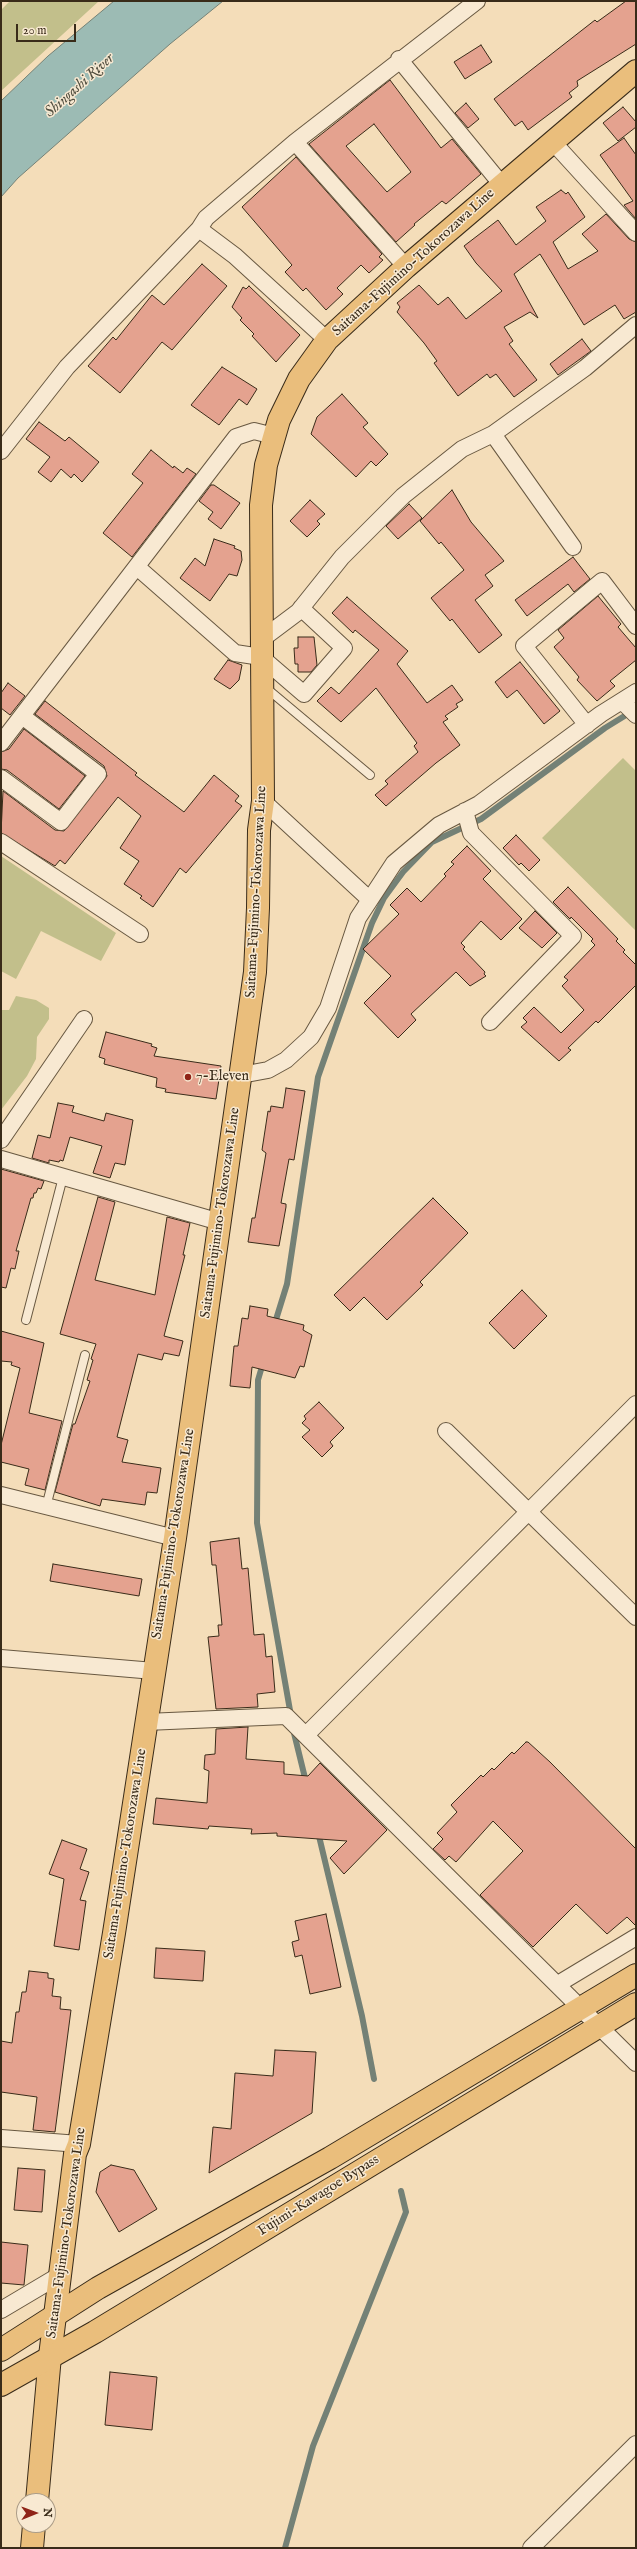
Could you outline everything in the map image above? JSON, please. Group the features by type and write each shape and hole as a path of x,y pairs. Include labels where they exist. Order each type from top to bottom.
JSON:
{"main road":[{"name":"Saitama-Fujimino-Tokorozawa Line","path":"38,2493 50,2356 75,2154 79,2144 175,1538 241,1076 254,972 258,908 259,830 263,801 261,505 266,465 274,436 299,379 327,340 406,267 552,141 636,71"},
{"name":"Fujimi-Kawagoe Bypass","path":"1,2350 55,2314 330,2158 636,1975"},
{"name":"Fujimi-Kawagoe Bypass","path":"1,2385 199,2269 599,2025 636,2004"},
{"path":"32,2548 33,2533"}],"street":[{"path":"1,451 67,367 199,230 206,218 295,142 399,59 477,1"},
{"path":"399,59 502,185"},
{"path":"552,141 636,233"},
{"path":"295,142 406,267"},
{"path":"199,230 235,256 327,340"},
{"path":"136,567 235,653 261,648 277,630 302,608 342,557 403,496 462,449 493,434 585,368 636,325"},
{"path":"3,737 22,716 236,437 254,431 274,436"},
{"path":"493,434 573,547"},
{"path":"587,725 524,646 602,581 636,626"},
{"path":"261,648 304,694 344,648 302,608"},
{"path":"241,1076 268,1070 286,1060 311,1037 328,1008 358,918 369,899 394,863 439,825 465,811 529,769 587,725 636,692"},
{"path":"622,701 636,715"},
{"path":"1,778 61,822 98,774 22,716"},
{"path":"263,801 369,899"},
{"path":"465,811 471,833 573,936 490,1022"},
{"path":"1,842 140,934"},
{"path":"1,1140 84,1019"},
{"path":"1,1159 220,1222"},
{"path":"306,1735 528,1509 636,1404"},
{"path":"446,1431 528,1509 636,1617"},
{"path":"1,1494 46,1507 175,1538"},
{"path":"1,1658 154,1671"},
{"path":"146,1722 286,1716 636,2063"},
{"path":"558,1984 636,1937"},
{"path":"1,2138 79,2144"},
{"path":"1,2310 60,2275"},
{"path":"531,2548 636,2444"}],"lane":[{"path":"262,684 370,775"},
{"path":"26,1320 63,1177"},
{"path":"46,1507 85,1355"}],"shaded area":[{"path":"10,1 99,1 1,91 1,10"},
{"path":"623,758 636,771 636,931 542,838"},
{"path":"1,856 116,933 101,961 41,931 16,979 1,971"},
{"path":"16,996 36,1000 49,1008 49,1019 37,1037 36,1059 27,1076 1,1110 1,1010 9,1010"}],"water":[{"name":"Shingashi River","path":"114,1 223,1 170,44 18,178 1,197 1,101 48,56"}],"building":[{"path":"626,1 636,1 636,44 577,81 578,86 569,93 572,97 528,130 522,121 515,126 494,99 595,20 597,22"},
{"path":"481,45 492,62 465,79 454,62"},
{"path":"390,80 441,148 452,139 481,174 446,204 442,201 414,224 415,225 396,242 309,144","holes":["374,124 411,172 387,192 346,146"]},
{"path":"466,103 479,119 468,128 455,113"},
{"path":"623,107 636,122 636,127 618,141 603,123"},
{"path":"624,138 636,155 636,219 624,205 633,201 600,155"},
{"path":"296,157 382,254 379,257 383,260 369,273 361,265 337,288 343,294 326,310 306,288 303,291 285,272 292,265 242,207"},
{"path":"561,190 566,194 568,192 585,217 553,242 568,269 598,251 582,234 606,214 629,239 636,242 636,312 624,319 615,305 584,325 540,254 514,274 538,318 530,312 504,327 513,341 509,344 537,380 514,397 496,374 490,378 487,374 458,396 434,363 437,361 424,343 397,312 400,307 397,303 419,285 438,305 448,297 466,319 502,291 476,263 464,246 498,220 516,245 546,221 536,207"},
{"path":"202,264 227,286 172,350 162,342 120,393 88,366 113,337 116,340 152,295 164,305"},
{"path":"249,286 300,335 276,362 252,336 254,334 240,320 242,318 232,307 243,287 246,289"},
{"path":"582,339 591,351 558,375 550,364"},
{"path":"222,367 257,389 247,405 239,399 219,425 191,405"},
{"path":"342,394 368,423 363,427 388,454 376,466 371,461 356,477 311,434 317,417"},
{"path":"39,422 65,441 69,437 99,462 82,482 74,474 71,478 61,469 51,482 38,472 50,457 26,439"},
{"path":"151,450 173,468 174,466 183,473 187,468 196,474 132,557 103,533 143,483 132,474"},
{"path":"211,485 214,485 240,503 221,529 208,519 213,512 199,501"},
{"path":"452,490 471,522 504,561 485,575 493,586 475,600 502,635 479,653 452,619 450,621 431,598 464,570 441,542 439,544 420,521"},
{"path":"310,500 325,514 317,521 320,524 307,537 290,521"},
{"path":"409,504 422,518 398,539 386,526"},
{"path":"214,539 235,546 234,548 241,551 242,560 237,576 229,574 210,601 180,578 195,558 205,566"},
{"path":"573,557 590,579 574,592 568,584 527,616 515,600"},
{"path":"598,596 621,624 618,627 636,648 636,660 610,681 615,686 597,701 577,680 579,677 554,647 564,638 558,630"},
{"path":"347,597 408,651 397,664 427,703 452,685 463,700 456,704 458,707 445,716 448,719 443,722 460,745 436,763 386,806 375,795 388,784 385,781 418,752 414,746 417,743 376,688 341,722 317,701 331,687 339,694 379,650 355,630 353,633 332,613"},
{"path":"298,637 314,637 317,665 311,672 298,672 298,664 295,664 294,648 298,648"},
{"path":"228,660 242,665 239,680 230,689 214,679"},
{"path":"520,662 560,711 544,724 517,690 507,698 495,682"},
{"path":"8,683 25,696 10,715 1,708 1,693"},
{"path":"45,701 137,773 135,775 184,812 214,775 239,796 235,801 242,806 186,873 180,868 153,907 140,898 142,896 124,884 139,861 120,848 141,816 118,797 65,864 60,860 55,866 1,833 3,791 55,830 64,831 107,776 104,766 35,714"},
{"path":"24,729 85,776 59,809 7,770 1,769 1,752 9,749"},
{"path":"516,835 540,860 529,871 521,863 519,865 503,848"},
{"path":"467,846 491,871 483,879 522,919 501,940 481,921 461,943 465,947 463,949 485,972 484,974 486,976 470,986 456,972 411,1014 416,1020 398,1038 364,1003 391,976 363,949 399,914 390,905 407,888 421,902 446,876 444,874 454,864 451,862"},
{"path":"568,887 618,939 616,941 625,950 623,952 636,965 636,985 598,1023 596,1021 568,1048 571,1050 559,1061 521,1027 527,1022 523,1018 534,1007 561,1033 584,1010 562,986 568,980 564,977 595,945 591,941 593,939 571,917 570,919 553,902"},
{"path":"535,911 557,933 542,948 519,928"},
{"path":"106,1032 152,1044 151,1046 157,1048 154,1056 221,1066 216,1099 165,1092 166,1089 156,1087 157,1078 104,1064 105,1059 99,1057"},
{"path":"286,1088 305,1091 294,1160 289,1159 281,1203 286,1204 286,1207 279,1246 248,1242 252,1218 255,1218 266,1153 262,1150 268,1111 270,1112 271,1106 283,1108"},
{"path":"58,1103 74,1106 72,1112 104,1121 106,1113 133,1120 125,1165 115,1163 110,1178 93,1173 102,1146 70,1137 63,1161 60,1160 59,1162 49,1160 49,1163 32,1158 38,1135 50,1138"},
{"path":"1,1169 44,1181 41,1189 38,1188 36,1193 34,1193 33,1198 31,1198 16,1251 19,1251 15,1269 11,1268 6,1288 1,1287"},
{"path":"98,1197 115,1202 95,1280 155,1295 167,1217 190,1223 183,1255 185,1255 164,1336 183,1341 179,1356 164,1353 162,1360 138,1354 117,1437 128,1440 122,1462 161,1468 157,1493 147,1492 145,1505 102,1499 100,1506 55,1492 73,1424 75,1424 90,1381 87,1380 93,1360 91,1359 96,1344 60,1334"},
{"path":"433,1198 468,1233 420,1282 423,1285 387,1320 364,1297 350,1311 334,1295"},
{"path":"522,1290 547,1316 514,1349 489,1323"},
{"path":"250,1306 268,1309 267,1316 304,1325 303,1330 312,1335 304,1367 300,1366 295,1378 252,1367 250,1388 230,1386 234,1346 238,1346 242,1318 248,1319"},
{"path":"1,1331 44,1343 29,1413 62,1421 45,1490 25,1485 29,1469 1,1462 1,1445 20,1368 11,1365 12,1362 1,1361"},
{"path":"319,1402 344,1428 330,1442 333,1446 322,1457 302,1437 310,1430 302,1423 306,1419 304,1416"},
{"path":"239,1538 242,1569 248,1568 254,1635 264,1634 266,1657 272,1656 275,1692 257,1694 258,1707 216,1709 208,1637 219,1636 218,1625 222,1625 216,1565 212,1565 210,1542"},
{"path":"53,1564 142,1579 139,1596 50,1581"},
{"path":"248,1727 246,1759 284,1762 284,1774 308,1776 320,1763 387,1830 344,1874 330,1858 347,1841 277,1836 277,1833 251,1834 252,1829 209,1826 208,1829 153,1824 156,1798 207,1803 209,1771 204,1769 205,1755 215,1754 216,1729"},
{"path":"526,1742 528,1742 550,1762 636,1849 636,1926 627,1917 607,1934 576,1904 533,1947 480,1895 523,1851 493,1821 456,1862 449,1856 445,1860 433,1849 443,1839 437,1833 457,1812 451,1805 481,1775 483,1777 492,1768 494,1770 512,1752 514,1754"},
{"path":"62,1840 87,1849 80,1869 89,1872 80,1900 86,1901 79,1950 54,1946 64,1879 49,1874"},
{"path":"326,1914 341,1987 310,1994 302,1955 295,1957 292,1942 299,1940 295,1921"},
{"path":"156,1948 205,1951 203,1981 154,1978"},
{"path":"29,1971 48,1973 48,1978 54,1979 52,1996 61,1997 60,2009 71,2010 55,2132 33,2130 37,2097 1,2092 1,2041 12,2043 16,2012 19,2012 22,1992 26,1992"},
{"path":"275,2050 316,2052 312,2113 209,2173 213,2127 231,2129 235,2073 273,2076"},
{"path":"111,2165 134,2170 157,2209 119,2232 96,2192 100,2172"},
{"path":"18,2168 45,2170 42,2212 14,2210"},
{"path":"1,2242 28,2245 24,2285 1,2283"},
{"path":"110,2372 157,2377 152,2430 105,2425"}],"waterway":[{"path":"274,1326 287,1284 318,1077 372,923 384,898 403,872 432,842 481,819 605,728 631,712"},
{"path":"263,1363 258,1380 257,1523 291,1716"},
{"path":"293,1729 306,1782"},
{"path":"318,1832 362,2016 374,2079"},
{"path":"285,2548 313,2446 406,2212 401,2191"}],"place":[{"name":"7-Eleven","path":"188,1077"}]}
